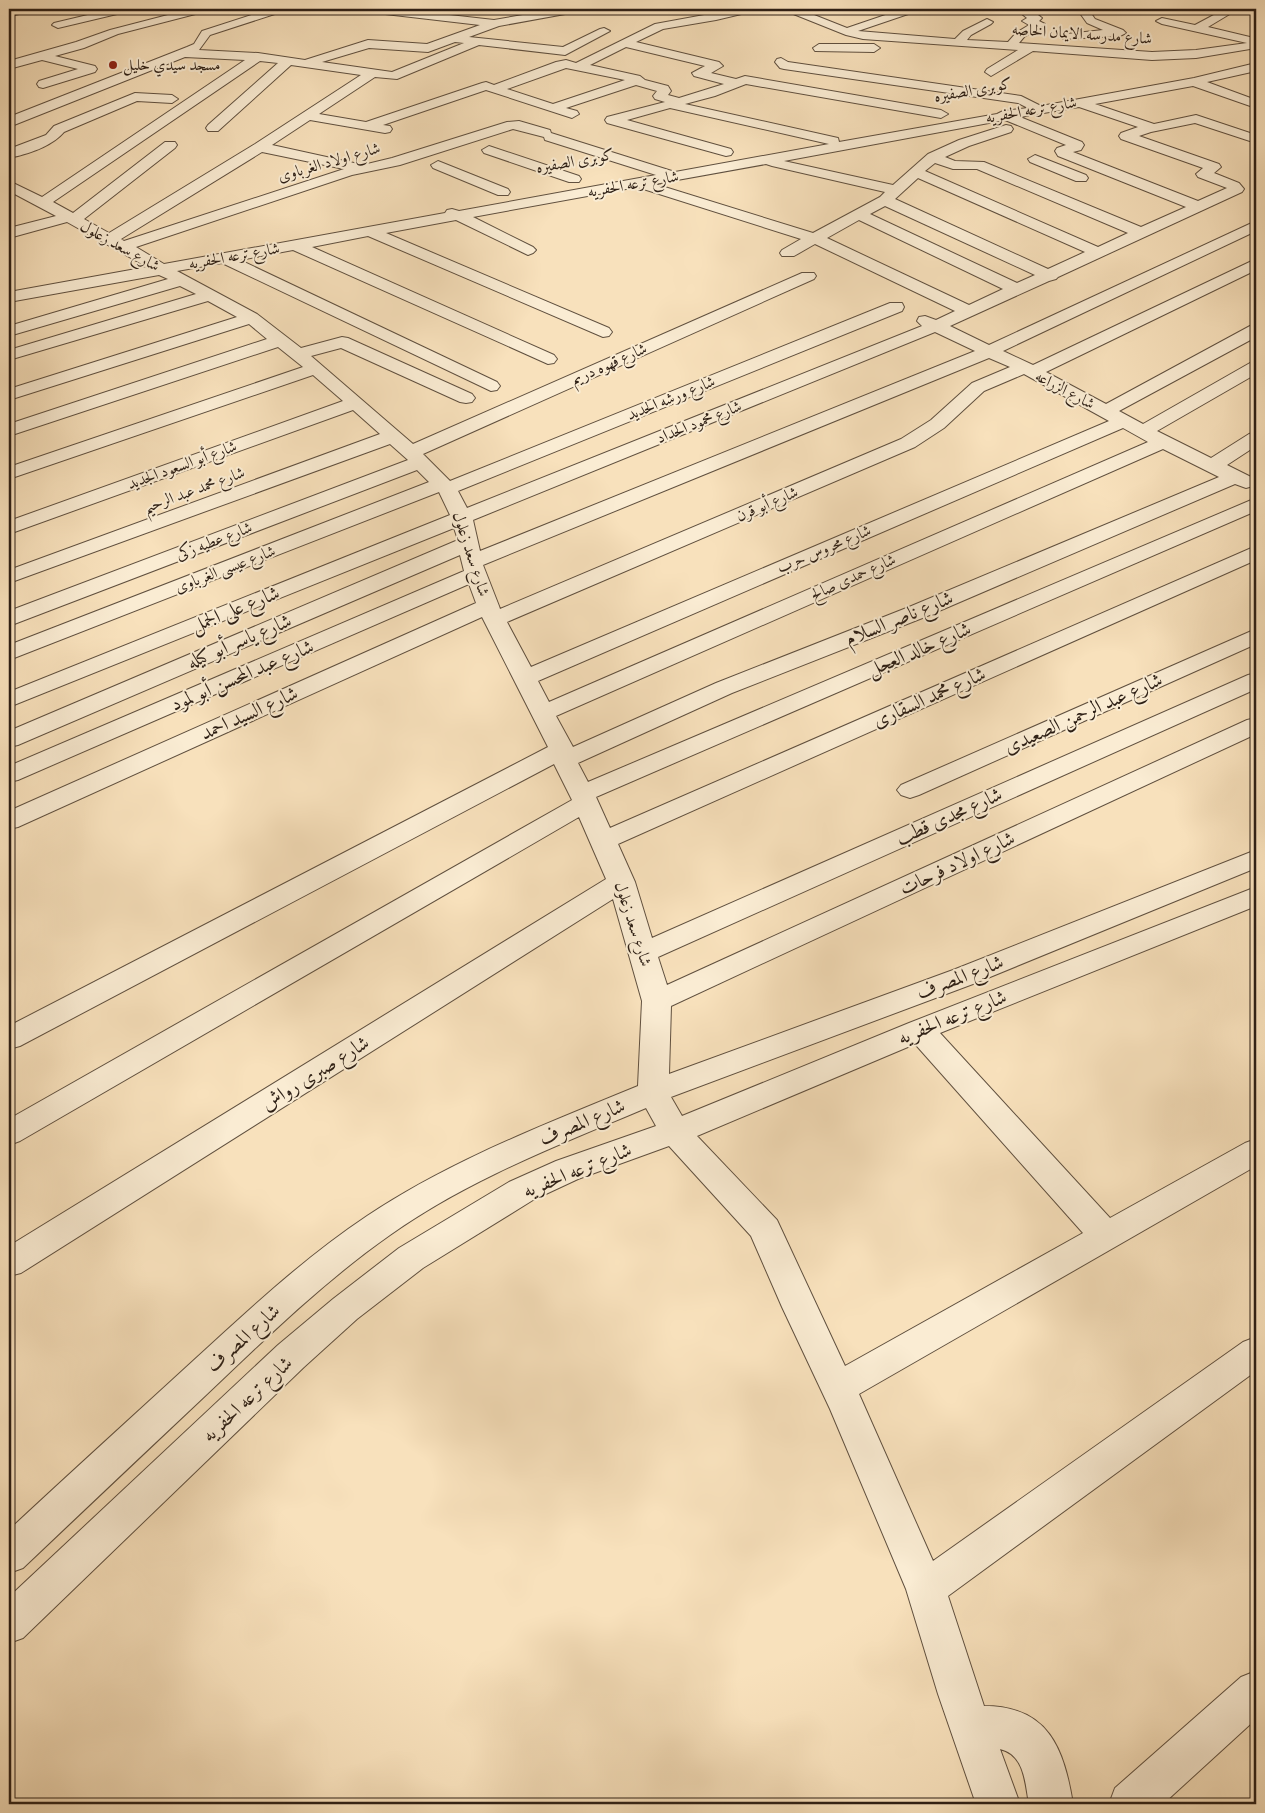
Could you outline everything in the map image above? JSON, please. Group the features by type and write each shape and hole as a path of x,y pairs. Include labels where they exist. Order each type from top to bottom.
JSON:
{"street":[{"path":"9,14 30,9"},
{"path":"169,9 185,13"},
{"path":"9,65 150,22 202,9"},
{"path":"280,9 206,32 203,36 211,42 286,61 396,76 475,42"},
{"path":"450,17 473,9"},
{"path":"674,9 698,19"},
{"path":"579,66 650,30 676,22 716,17 750,9"},
{"path":"776,14 792,9"},
{"name":"شارع مدرسه الايمان الخاصه","path":"792,9 852,33 958,42 1013,52 1032,47 1152,56 1196,54 1256,45"},
{"path":"804,54 913,9"},
{"path":"991,72 1013,52 1024,33 1039,24 1028,21 1036,18 1028,14 1046,9"},
{"path":"1082,9 1091,21 1131,39 1152,56"},
{"path":"1196,30 1233,9"},
{"path":"348,38 343,39 364,44 424,49 496,23 581,10"},
{"path":"393,24 386,22 406,11"},
{"path":"367,14 406,11 496,23"},
{"path":"958,42 990,19 980,12"},
{"path":"58,25 117,13 150,22"},
{"path":"742,23 759,19"},
{"path":"1162,21 1196,30 1256,41"},
{"path":"637,26 650,30"},
{"path":"455,39 565,51 604,31"},
{"path":"1024,33 1072,38 1131,39"},
{"path":"1184,38 1220,34"},
{"path":"649,48 676,41"},
{"path":"9,122 211,42"},
{"path":"406,42 432,47"},
{"path":"626,43 717,65 698,73 737,84"},
{"path":"304,64 364,44"},
{"path":"213,128 286,61 314,48"},
{"path":"819,48 1013,52"},
{"path":"182,53 257,53"},
{"path":"9,220 59,212 257,53"},
{"path":"658,62 676,55"},
{"path":"40,56 91,69 39,83 81,94"},
{"path":"856,60 797,56 781,62 784,65 1021,100 1039,109"},
{"path":"497,88 566,64 617,75"},
{"name":"شارع ترعه الحفريه","path":"9,297 136,254 224,258 637,183 673,169 760,160 1194,82 1256,67"},
{"path":"143,68 169,72"},
{"path":"136,254 260,147 373,73"},
{"path":"1235,73 1256,80"},
{"path":"584,82 617,75 639,75 664,89 665,91 659,96 673,103 844,144"},
{"path":"553,108 639,75"},
{"path":"726,152 611,121 747,81 941,114"},
{"path":"1194,82 1256,104"},
{"name":"كوبرى الصفيره","path":"773,144 1123,84 1134,85 1146,90"},
{"path":"366,126 485,86 497,88 572,114"},
{"path":"32,95 57,88"},
{"path":"721,90 748,95"},
{"path":"531,100 549,94"},
{"path":"9,154 43,142 59,129 135,97 172,99"},
{"path":"1077,102 1152,128 1196,119 1256,140"},
{"path":"861,113 880,117"},
{"path":"633,114 680,125"},
{"path":"1003,115 1077,145 1062,151 1063,153 1200,207"},
{"path":"307,116 400,131"},
{"path":"898,122 917,131"},
{"path":"788,254 860,215 890,195 933,157 964,143 1023,123"},
{"name":"شارع اولاد الغرباوى","path":"136,254 362,168 395,162 512,125 519,125 644,167"},
{"name":"شارع محمود الحداد","path":"462,518 969,312 1235,190 1236,187 1203,174 1214,167 1126,136 1152,128"},
{"path":"9,233 59,212 170,145"},
{"path":"260,147 362,168"},
{"path":"439,148 463,156"},
{"path":"699,157 745,149"},
{"path":"489,150 574,179"},
{"path":"933,157 953,166 979,165 1142,233"},
{"path":"1035,159 1098,185"},
{"path":"760,160 890,195 1050,276"},
{"path":"438,166 503,192"},
{"name":"كوبرى الصفيره","path":"618,172 644,167 673,169"},
{"path":"915,172 1099,254"},
{"name":"كوبرى الصفيره","path":"547,184 592,176"},
{"path":"637,183 816,238 969,312"},
{"name":"كوبرى الصفيره","path":"475,197 521,189"},
{"name":"شارع سعد زعلول","path":"12,190 59,212 251,318 299,354 356,403 416,457 444,487 462,518 472,559 492,612 584,798 620,882 657,1001 654,1092"},
{"path":"456,200 438,204 456,216 528,250"},
{"path":"1160,210 1178,217"},
{"path":"860,215 1018,290"},
{"path":"472,559 990,352 1256,225"},
{"path":"371,232 603,332"},
{"path":"295,245 548,359"},
{"path":"224,258 491,386"},
{"name":"شارع أبو قرن","path":"492,612 908,444 948,415 960,400 1000,376 1029,370 1256,264"},
{"name":"شارع قهوه دريم","path":"416,457 808,276"},
{"path":"9,331 183,280"},
{"path":"9,355 211,295"},
{"name":"شارع الزراعه","path":"872,296 1029,370 1163,442 1256,487"},
{"name":"شارع ورشه الحديد","path":"444,487 896,307"},
{"path":"9,395 251,318"},
{"name":"شارع محروس حرب","path":"525,678 1115,416 1256,330"},
{"path":"9,430 281,340"},
{"path":"299,354 342,342 466,398"},
{"path":"1143,431 1256,367"},
{"path":"9,473 316,368"},
{"name":"شارع أبو السعود الجديد","path":"9,528 356,403"},
{"path":"9,577 386,430"},
{"name":"شارع محمد عبد الرحيم","path":"9,557 386,430"},
{"path":"1212,466 1256,438"},
{"name":"شارع حمدى صالح","path":"543,713 1163,442"},
{"name":"شارع عطيه زكى","path":"9,619 416,457"},
{"name":"شارع ناصر السلام","path":"9,1039 563,755 724,688 917,612 1235,477"},
{"name":"شارع عيسى الغرباوى","path":"9,653 444,487"},
{"name":"شارع خالد العجل","path":"9,1133 584,798 1256,504"},
{"name":"شارع على الجمل","path":"9,700 462,518"},
{"name":"شارع محمد السقارى","path":"603,841 1256,552"},
{"name":"شارع ياسر أبو كيله","path":"9,740 472,559"},
{"name":"شارع عبد المحسن أبو لمود","path":"9,775 472,559"},
{"name":"شارع السيد احمد","path":"9,821 492,612"},
{"name":"شارع عبد الرحمن الصعيدى","path":"910,790 1256,636"},
{"name":"شارع مجدى قطب","path":"642,953 1256,680"},
{"name":"شارع اولاد فرحات","path":"657,1001 1256,725"},
{"name":"شارع المصرف","path":"9,1555 257,1324 324,1266 379,1224 456,1179 530,1144 654,1092 963,977 1256,858"},
{"name":"شارع صبرى رواش","path":"9,1263 620,882"},
{"name":"شارع ترعه الحفريه","path":"9,1624 292,1356 345,1310 412,1258 521,1191 567,1170 675,1132 920,1030 1256,896"},
{"path":"920,1030 1106,1236"},
{"path":"654,1092 675,1132 765,1229 799,1307 838,1388 926,1589 998,1804"},
{"path":"838,1388 1256,1151"},
{"path":"926,1589 1256,1352"},
{"path":"1131,1804 1256,1691"},
{"path":"971,1727 1003,1728 1026,1736 1040,1753 1051,1804"}],"place":[{"name":"مسجد سيدي خليل","path":"113,65"}]}
